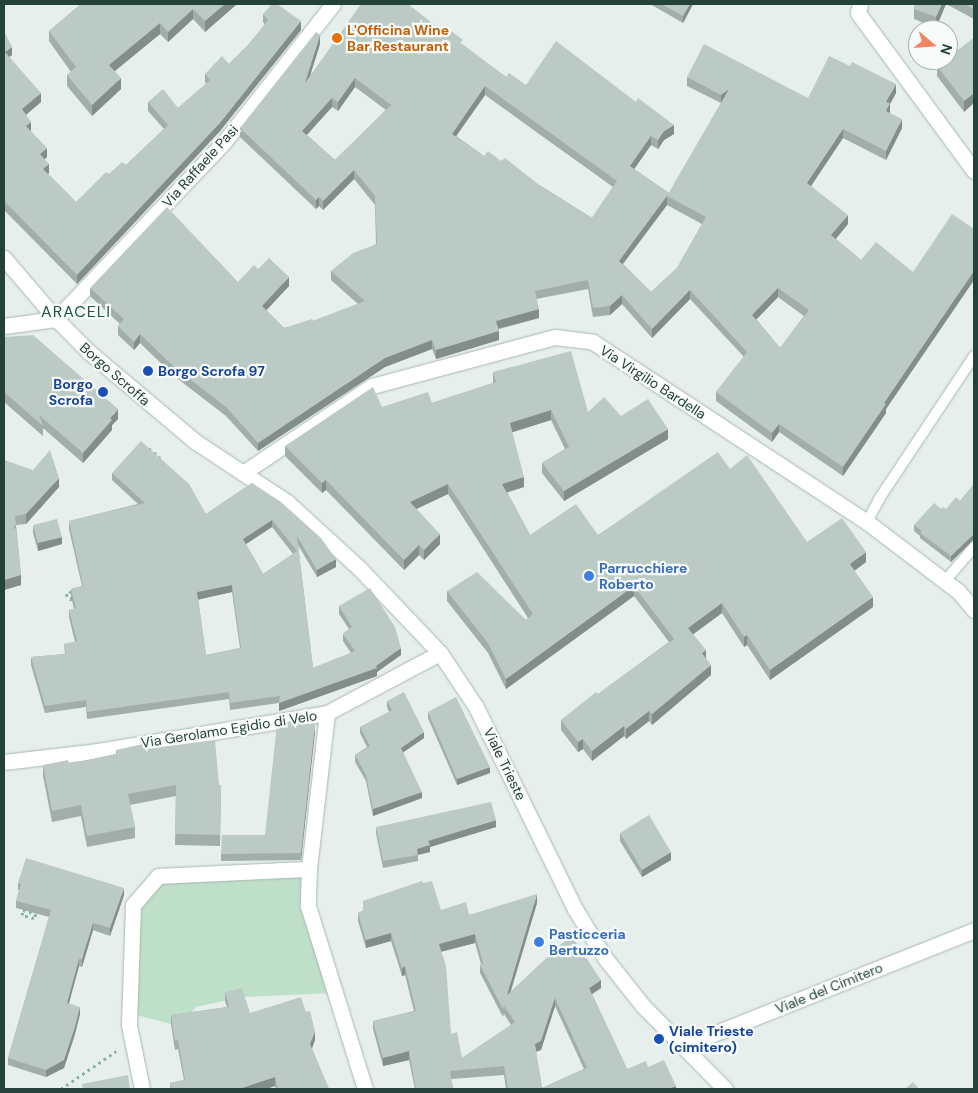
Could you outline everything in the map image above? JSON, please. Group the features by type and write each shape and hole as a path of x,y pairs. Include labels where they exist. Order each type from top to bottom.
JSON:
{"street":[{"name":"Via Raffaele Pasi","path":"56,319 224,142 334,4"},
{"path":"860,4 858,13 974,171"},
{"name":"Borgo Scroffa","path":"4,258 56,319 102,364 196,442 243,473"},
{"path":"4,326 56,319"},
{"name":"Via Virgilio Bardella","path":"243,473 372,386 555,337 593,342 867,522 958,591 974,610"},
{"name":"Viale Trieste","path":"243,473 287,502 360,569 440,654 476,707 575,909 605,958 643,1006 725,1089"},
{"name":"Via Gerolamo Egidio di Velo","path":"4,762 98,751 327,713 440,654"},
{"path":"327,713 308,869 308,906 365,1089"},
{"path":"142,1089 128,1025 133,905 158,876 308,869"},
{"name":"Viale del Cimitero","path":"683,1046 974,930"}],"lane":[{"path":"867,522 880,499 974,356"},
{"path":"945,582 974,547"}],"path":[{"path":"150,448 160,458 156,462 146,452 150,448"},
{"path":"61,1089 132,1040"}],"green space":[{"path":"309,869 308,906 335,993 242,997 196,1007 183,1022 171,1024 129,1013 133,905 158,876"}],"building":[{"path":"81,4 225,4 205,21 193,9 168,32 160,23 109,65 121,78 92,105 67,75 76,67 49,31"},
{"path":"272,4 277,4 301,21 220,123 77,275 4,201 4,31 12,47 5,52 41,93 22,109 31,122 26,126 47,148 40,154 49,164 43,169 76,202 106,172 109,174 122,162 126,165 168,125 148,102 163,89 178,108 210,80 205,74 222,56 229,64 248,45 268,20 263,14"},
{"path":"361,4 408,4 442,31 446,27 463,40 460,43 506,77 509,73 526,85 556,41 636,102 638,98 674,125 664,131 658,140 651,136 630,166 669,193 729,89 721,95 687,77 704,44 808,98 829,56 850,66 852,62 896,84 886,102 890,103 886,111 902,119 886,151 843,129 807,183 848,215 831,235 861,260 876,242 913,272 952,214 974,229 974,271 843,467 779,424 772,433 716,392 747,352 690,290 652,329 622,295 610,306 593,308 588,280 535,291 539,309 496,321 499,331 436,350 432,340 385,358 258,443 226,407 174,367 140,334 134,342 118,326 124,319 90,288 167,207 238,282 254,265 258,269 269,258 289,277 262,306 284,328 312,319 313,321 365,301 331,271 353,253 377,244 375,196 354,170 323,201 319,197 316,200 240,128 316,32 320,35 305,83","holes":["355,78 391,105 335,160 302,131 332,98 338,102","485,86 617,181 592,218 543,188 505,158 501,161 488,151 484,156 452,134","667,196 706,217 677,268 651,292 619,261","778,288 809,310 780,348 752,315"]},
{"path":"661,4 690,4 683,16"},
{"path":"915,4 942,4 936,17 914,9"},
{"path":"965,4 974,4 974,9"},
{"path":"974,38 974,93 964,101 940,70 958,70 958,50"},
{"path":"33,335 118,409 110,418 112,420 83,453 39,415 43,426 4,392 4,337"},
{"path":"571,351 588,412 604,397 621,416 648,399 668,429 564,491 542,463 569,447 551,410 510,423 524,477 502,484 530,535 576,504 598,535 718,452 730,469 747,455 807,542 842,518 866,552 850,564 873,597 770,670 747,635 744,637 722,603 688,628 706,650 702,653 711,665 652,714 649,711 626,729 624,726 592,751 583,739 578,742 561,720 596,692 598,694 674,639 634,586 506,679 488,643 447,591 477,572 526,620 533,614 448,484 410,502 440,534 424,550 419,545 404,560 326,480 322,483 285,446 373,387 382,407 428,392 432,403 496,382 493,372"},
{"path":"141,441 189,484 206,514 252,483 281,502 321,538 336,559 317,570 297,536 313,668 355,651 343,634 352,627 339,606 370,588 395,627 401,648 376,666 377,668 279,703 280,696 230,703 229,692 87,712 86,700 45,706 31,657 66,654 64,644 77,641 69,610 76,608 71,589 83,586 69,521 145,503 112,473","holes":["272,520 297,551 263,574 243,539","232,585 241,648 206,655 197,592"]},
{"path":"50,450 59,478 26,514 15,516 16,525 12,529 16,528 21,575 4,580 4,460 33,470"},
{"path":"974,484 974,534 951,556 920,533 922,531 914,525 934,503 941,509 943,507 946,509 956,497 960,501"},
{"path":"57,519 62,537 38,543 33,525"},
{"path":"404,692 424,732 401,748 422,792 373,809 366,775 355,755 370,746 360,727 392,710 387,701"},
{"path":"456,697 490,767 457,779 428,712"},
{"path":"291,721 315,724 301,853 221,854 222,835 265,835 277,724"},
{"path":"215,740 219,785 221,785 220,835 175,834 176,785 128,794 135,827 87,836 81,805 52,811 43,765 68,760 69,764 117,754 116,750 143,744 144,749"},
{"path":"491,802 496,820 428,841 430,845 417,849 418,855 383,861 376,827"},
{"path":"649,815 671,852 642,870 620,833"},
{"path":"26,858 124,888 110,928 93,923 82,959 79,959 67,1003 80,1007 75,1027 64,1060 46,1070 8,1058 51,910 16,901 21,884 18,883"},
{"path":"422,881 423,883 432,881 441,910 466,902 469,915 537,894 507,995 571,935 601,980 589,988 627,1069 646,1061 648,1067 664,1060 676,1086 668,1089 508,1089 504,1066 450,1071 453,1089 416,1089 409,1051 383,1058 373,1021 416,1011 405,966 402,968 391,933 366,940 358,913 363,911 363,901","holes":["475,934 483,963 480,965 503,1009 504,1006 515,1022 462,1058 457,1032 451,1034 446,966 439,944","555,998 587,1068 542,1088 535,1044 541,1041"]},
{"path":"242,988 250,1013 301,997 306,1012 310,1011 315,1031 310,1044 329,1089 278,1089 275,1077 239,1089 171,1089 170,1083 185,1080 178,1040 175,1041 171,1015 229,1007 225,992"},
{"path":"128,1075 130,1089 83,1089 82,1084"},
{"path":"913,1082 919,1089 905,1089"}],"place":[{"name":"L'Officina Wine Bar Restaurant","path":"337,38"},
{"name":"Borgo Scrofa 97","path":"148,371"},
{"name":"Borgo Scrofa","path":"103,392"},
{"name":"Parrucchiere Roberto","path":"589,576"},
{"name":"Pasticceria Bertuzzo","path":"539,942"},
{"name":"Viale Trieste (cimitero)","path":"659,1039"}],"district":[{"name":"ARACELI","path":"76,312"}]}
